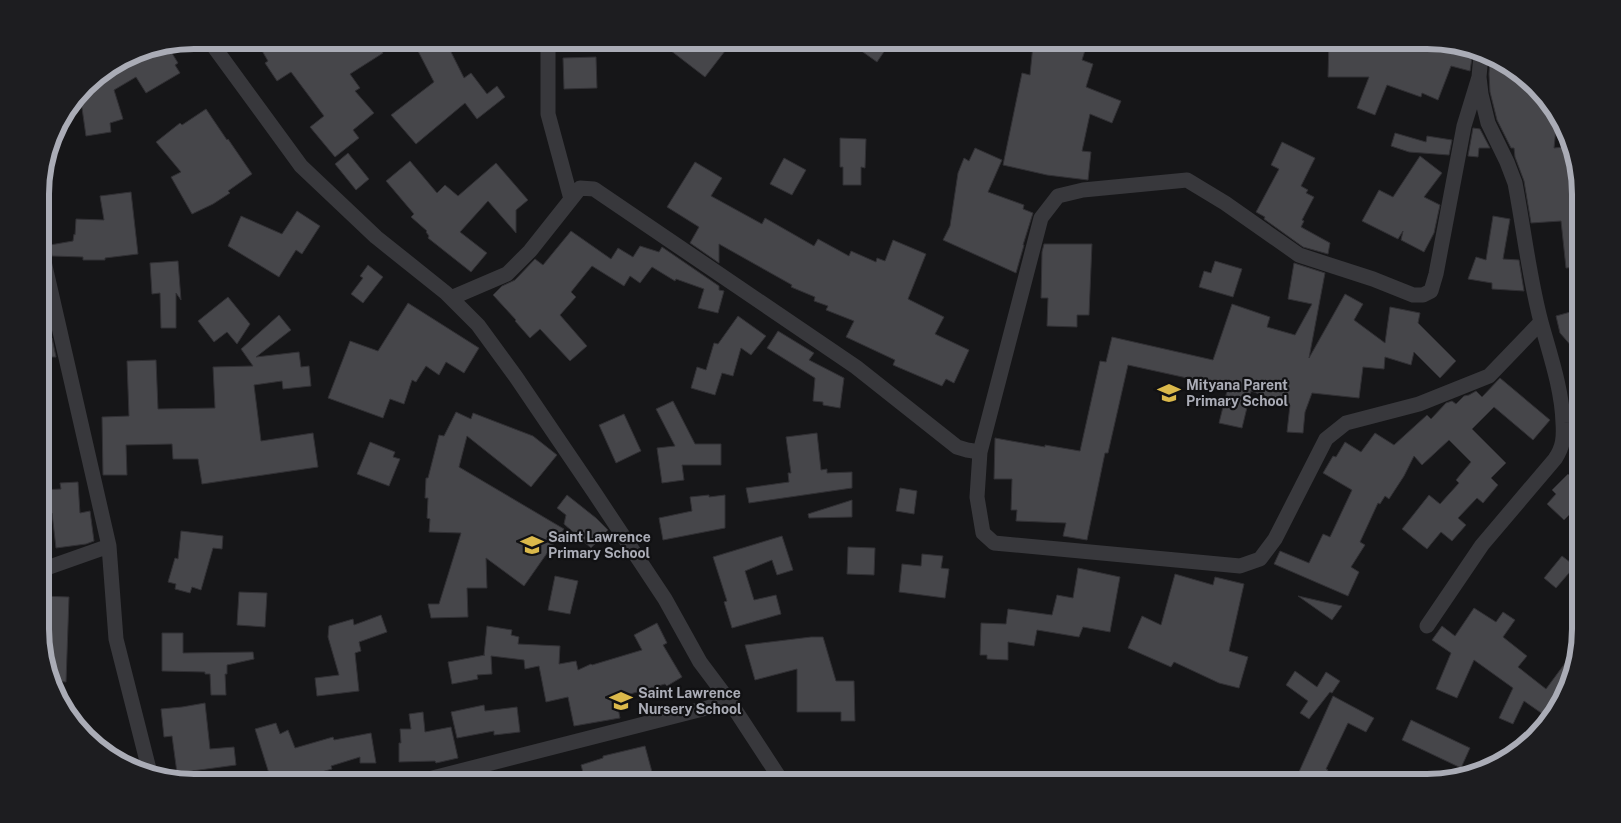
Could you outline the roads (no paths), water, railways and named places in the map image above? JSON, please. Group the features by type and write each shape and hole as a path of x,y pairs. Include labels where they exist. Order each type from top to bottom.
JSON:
{"street":[{"path":"216,49 301,166 376,237 428,278 478,325 516,377 665,600 700,662 730,702 777,774"},
{"path":"548,49 548,114 571,200"},
{"path":"1481,59 1479,77 1464,126 1436,274 1431,291 1423,295 1413,295 1372,279 1299,255 1187,180 1083,190 1058,196 1041,218 980,452 976,497 983,533 994,543 1240,566 1260,559 1275,538 1326,439 1346,424 1419,404 1489,376 1541,322"},
{"path":"1427,626 1482,545 1555,459 1562,448 1562,407 1551,354 1541,322 1515,184 1508,162 1488,123 1479,77"},
{"path":"451,298 507,274 530,251 580,188 594,189 856,367 957,447 980,452"},
{"path":"49,284 108,546 116,639 149,767"},
{"path":"49,567 108,546"},
{"path":"448,774 730,702"}],"place":[{"name":"Mityana Parent Primary School","path":"1169,393"},
{"name":"Saint Lawrence Primary School","path":"532,545"},
{"name":"Saint Lawrence Nursery School","path":"621,701"}]}
